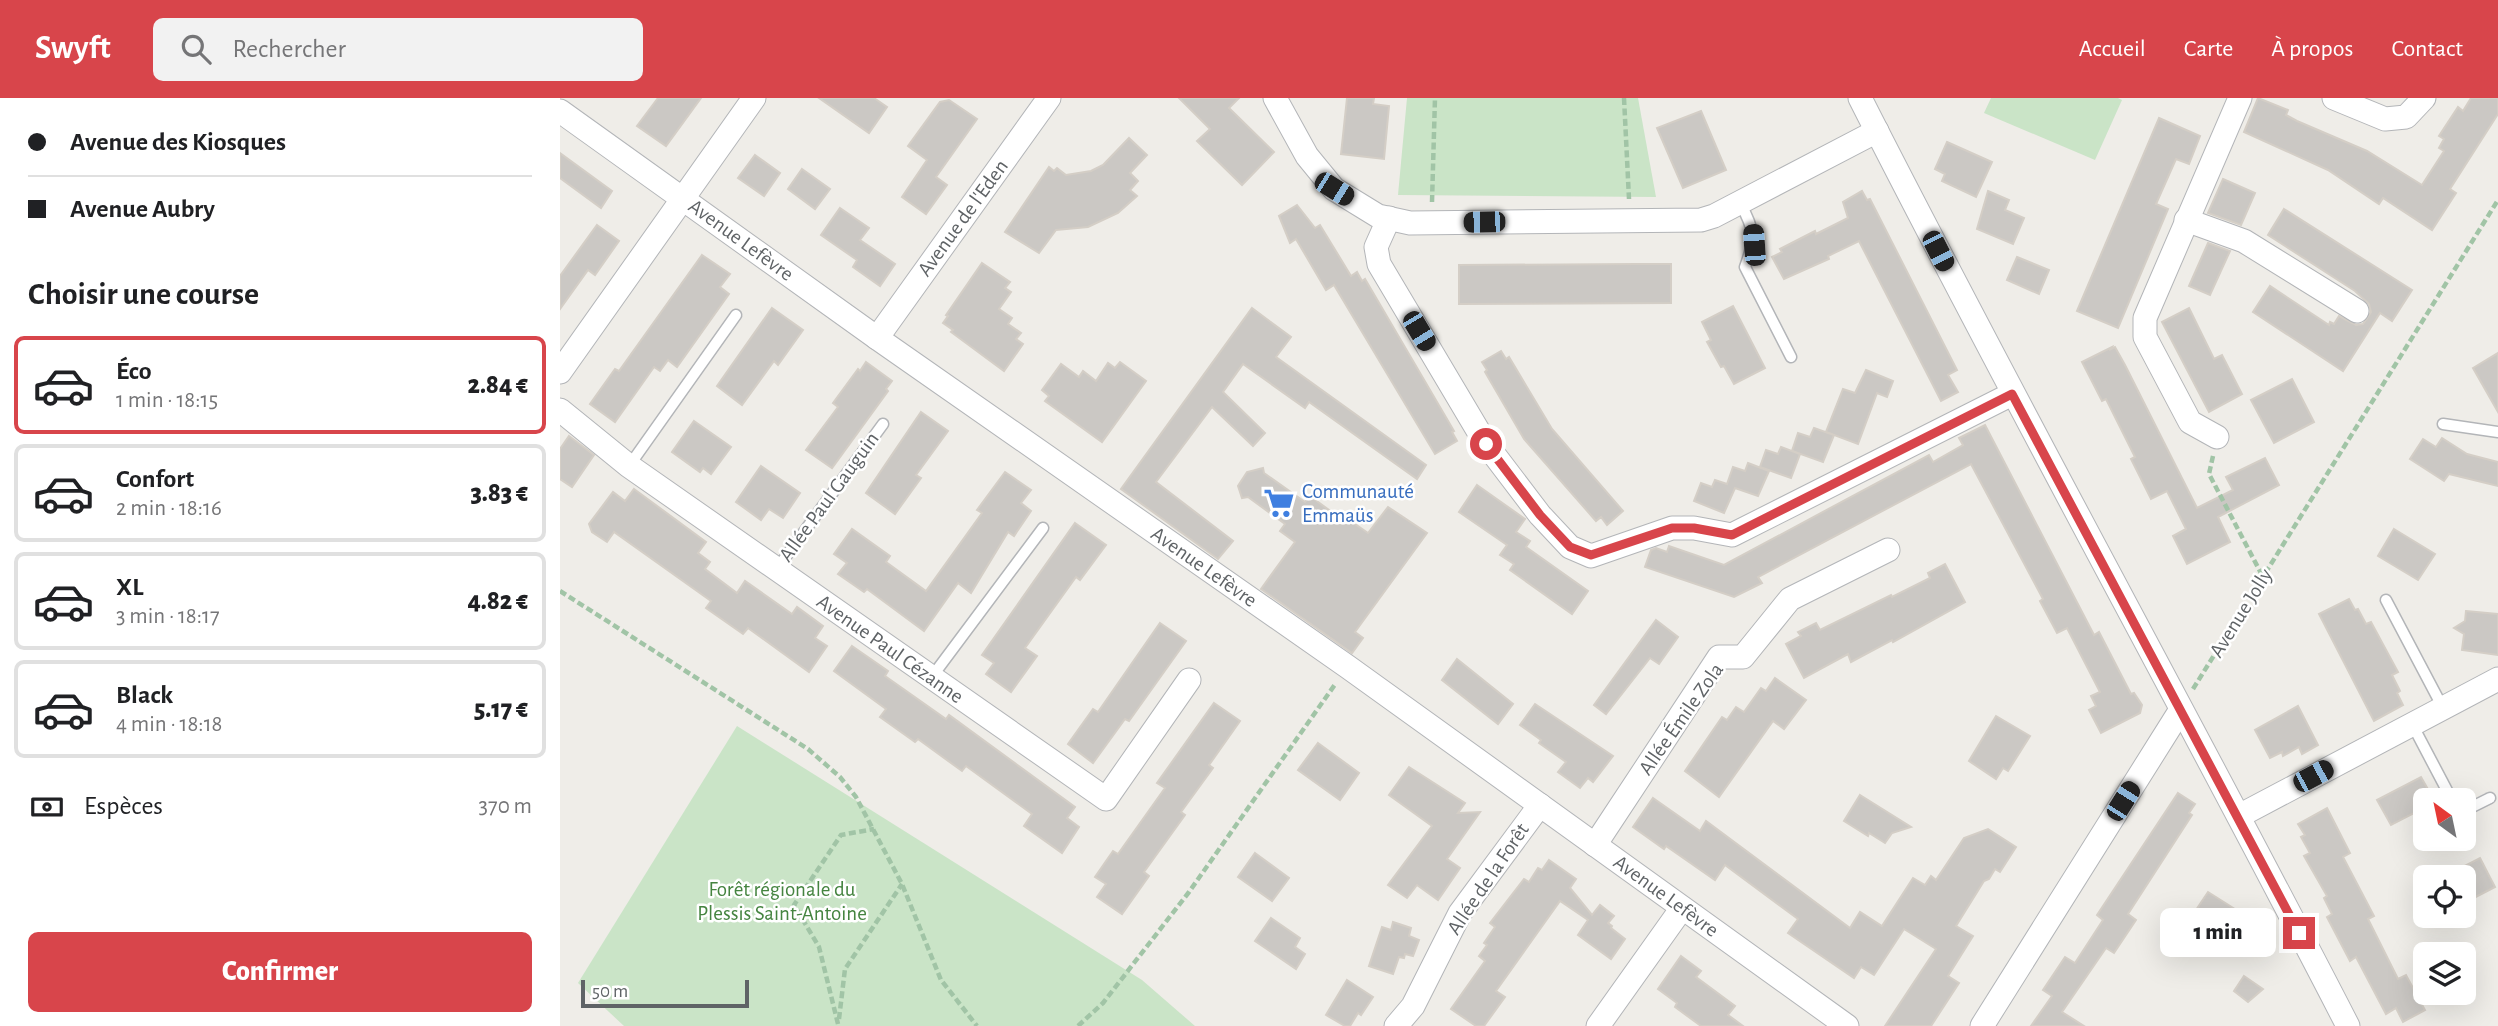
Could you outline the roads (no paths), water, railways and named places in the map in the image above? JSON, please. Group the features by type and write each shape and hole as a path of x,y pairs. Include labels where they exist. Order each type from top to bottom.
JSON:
{"street":[{"path":"560,372 754,98"},
{"name":"Avenue de l'Eden","path":"877,338 1049,98"},
{"path":"1275,98 1307,156 1334,189 1378,216 1410,223 1701,220 1740,203 1877,131"},
{"path":"1860,98 2012,394 2180,711 2239,816 2348,1026"},
{"path":"2217,437 2190,422 2145,337 2145,318 2239,98"},
{"path":"2334,98 2385,119 2406,117 2424,98"},
{"name":"Avenue Lefèvre","path":"560,111 877,338 1348,667 1847,1026"},
{"path":"1389,218 1376,247 1379,264 1486,444 1547,523 1570,547 1591,555 1672,528 1694,528 1732,535 2012,394"},
{"path":"2186,220 2244,241 2357,311"},
{"name":"Avenue Paul Cézanne","path":"560,410 629,466 1106,799 1189,680"},
{"name":"Allée Émile Zola","path":"1595,845 1719,657 1743,657 1790,599 1888,550"},
{"path":"2239,816 2498,679"},
{"path":"1982,1026 2180,711"},
{"name":"Allée de la Forêt","path":"1396,1026 1413,1006 1460,913 1540,805"},
{"path":"1598,1026 1682,908"}],"lane":[{"path":"1740,203 1752,226 1754,245 1745,267 1791,357"},
{"path":"629,466 736,316"},
{"name":"Allée Paul Gauguin","path":"776,570 883,424"},
{"path":"2443,424 2498,432"},
{"path":"931,678 1043,528"},
{"path":"2386,600 2443,708"},
{"path":"2412,724 2446,788"},
{"path":"2476,805 2490,797"}],"place":[{"name":"Communauté Emmaüs","path":"1279,503"}],"park label":[{"name":"Forêt régionale du Plessis Saint-Antoine","path":"782,901"}]}
